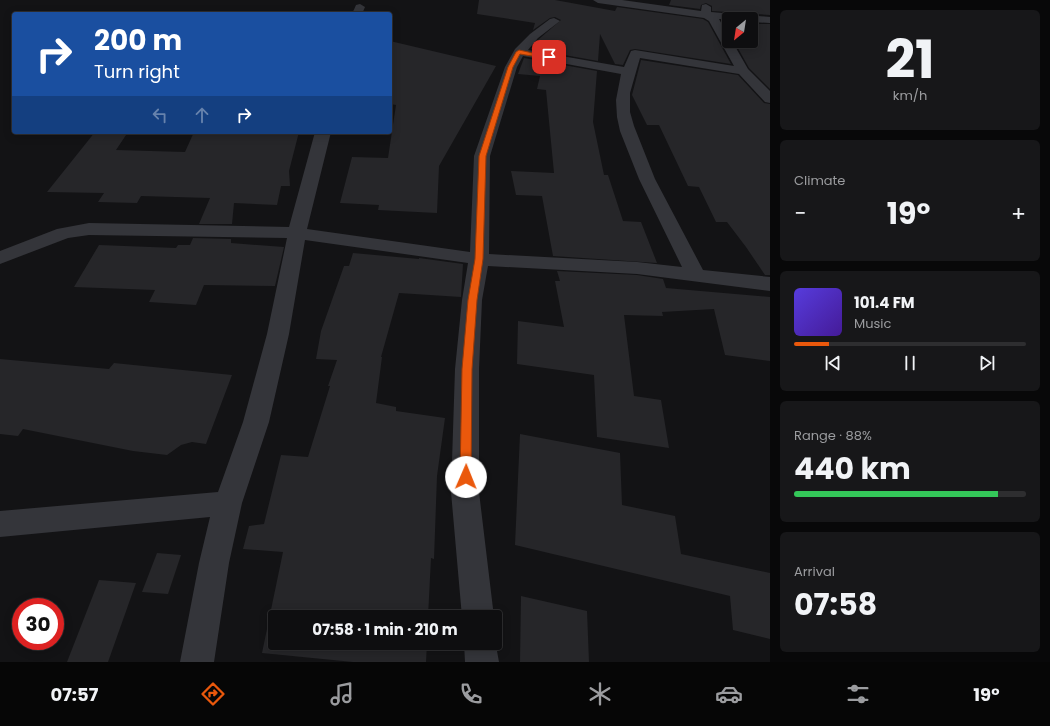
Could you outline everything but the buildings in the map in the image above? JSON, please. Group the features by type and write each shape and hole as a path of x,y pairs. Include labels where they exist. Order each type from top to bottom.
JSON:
{"street":[{"path":"598,0 706,14 770,20"},
{"path":"706,0 706,14"},
{"path":"706,14 713,19 743,72 770,99"},
{"path":"477,610 465,492 467,369 472,300 479,259 482,156 510,67 519,52 534,36 554,22"},
{"path":"519,52 625,71"},
{"path":"696,275 675,232 654,196 642,171 631,141 623,108 626,78 635,54 743,72"},
{"path":"197,662 214,563 228,502 258,415 278,334 297,232 322,134"},
{"path":"0,258 64,233 89,229 297,232 479,259 637,268 770,284"},
{"path":"0,524 228,502"},
{"path":"481,650 482,662"}],"route":[{"path":"466,477 467,369 472,300 479,259 482,156 510,67 519,52 549,57"}]}
